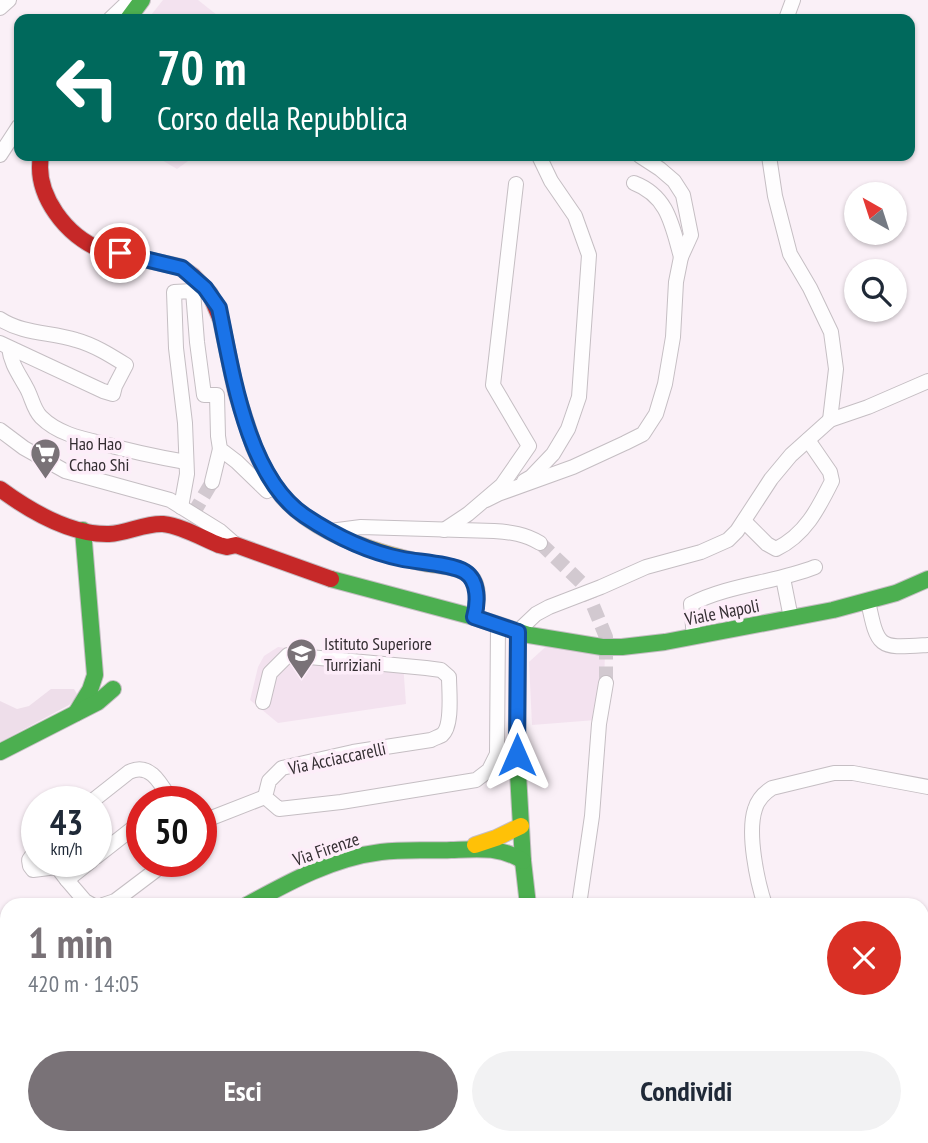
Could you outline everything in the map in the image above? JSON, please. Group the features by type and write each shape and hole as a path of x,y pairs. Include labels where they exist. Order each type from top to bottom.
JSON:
{"main road":[{"path":"39,161 37,169 44,192 73,232 92,246 182,268 205,288 219,308 247,427 264,469 283,497 302,514 354,544 380,553 465,572 475,584 477,601 474,617"},
{"name":"Viale Napoli","path":"0,489 25,506 83,530 106,534 164,524 219,545 236,545 325,577 474,617 518,632 580,645 633,646 694,637 833,610 915,586 928,579"},
{"path":"76,713 93,687 95,675 83,530"},
{"path":"518,632 517,755 527,898"},
{"path":"0,752 98,702 113,689"},
{"path":"464,849 521,826"},
{"path":"464,849 505,851 523,861"},
{"name":"Via Firenze","path":"260,898 312,871 358,856 382,852 464,849"}],"street":[{"path":"0,8 9,0"},
{"path":"115,14 130,0"},
{"path":"0,155 14,134"},
{"path":"509,491 531,477 553,454 572,418 579,397 582,373 589,256 575,216 551,181 541,161"},
{"path":"486,499 573,467 643,434 656,414 665,384 673,337 676,282 681,257 691,235 683,195 674,181 648,161"},
{"path":"770,161 775,196 790,254 831,332 836,369 830,420"},
{"path":"634,183 656,196 665,208 681,257"},
{"path":"444,530 502,485 529,446 493,385 516,184"},
{"path":"181,506 187,482 174,292 193,291 204,395 217,394 220,449 212,482"},
{"path":"0,319 17,328 77,340 102,350 126,365 113,394 4,345"},
{"path":"4,345 41,417 63,432 125,450 186,462"},
{"path":"518,632 536,614 549,607 646,567 715,547 728,540 737,531 771,479 830,420 928,381"},
{"path":"0,430 24,449 65,471 170,500 220,531 236,545"},
{"path":"744,521 767,544 776,549 787,544 804,529 832,481 830,472 808,440"},
{"path":"220,449 267,491 275,486"},
{"path":"330,531 361,527 511,531 540,542"},
{"path":"694,637 691,604 714,593 783,578 816,567"},
{"path":"783,578 791,618"},
{"path":"868,601 874,629 884,644 928,645"},
{"path":"217,816 265,797 279,809 341,802 476,780 489,770 497,754 498,624"},
{"name":"Via Acciaccarelli","path":"263,702 270,673 288,655 423,667 441,670 449,677 447,728 441,736 282,768 269,781 265,797"},
{"path":"580,898 592,816 599,724 607,683"},
{"path":"111,786 129,772 142,769 151,771 161,786"},
{"path":"763,898 752,833 755,808 765,792 834,773 853,773 928,787"},
{"path":"112,844 126,834"},
{"path":"65,877 82,898"},
{"path":"67,880 71,877"},
{"path":"119,898 147,877"}],"shaded area":[{"path":"163,0 198,0 216,14 152,14"},
{"path":"163,161 188,161 177,169"},
{"path":"551,642 605,652 604,687 596,720 532,725 529,662"},
{"path":"278,647 403,663 406,704 278,723 250,700 258,667 264,656"},
{"path":"51,689 74,689 77,694 69,705 0,742 0,701 17,709 29,706"}],"tunnel":[{"path":"193,514 212,482"},
{"path":"540,543 585,586 606,637 606,683"}],"traffic: fast":[{"path":"132,14 142,0"},
{"path":"76,713 90,690 95,675 83,530"},
{"path":"331,579 474,617 529,635 602,647 665,642 833,610 896,593 928,579"},
{"path":"518,631 517,756 527,898"},
{"path":"0,752 98,702 113,689"},
{"path":"260,898 328,865 381,852 488,850 506,853 523,861"}],"traffic: slow":[{"path":"254,447 279,492 313,522 368,548 465,572 473,580 476,590 474,617"},
{"path":"475,845 521,826"}],"traffic: jam":[{"path":"41,161 40,171 48,199 65,225 77,235 102,250 180,267 210,294 221,320 236,392 254,447"},
{"path":"0,489 38,513 80,530 109,534 150,525 170,525 219,545 236,545 331,579"}],"place":[{"name":"Hao Hao Cchao Shi","path":"46,480"},
{"name":"Istituto Superiore Turriziani","path":"301,680"}],"route":[{"path":"120,253 182,268 205,288 219,308 247,427 264,469 283,497 302,514 354,544 401,559 465,572 475,584 477,601 474,617 518,632 517,755"}]}
